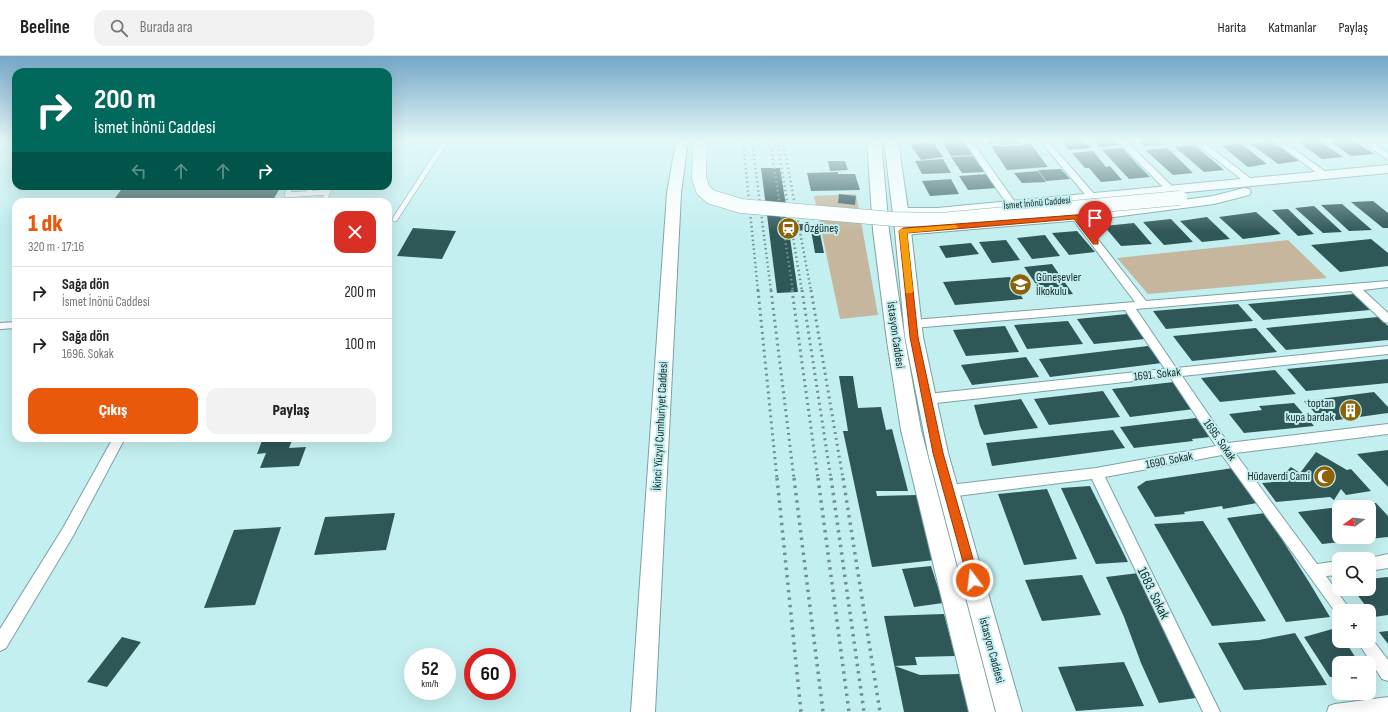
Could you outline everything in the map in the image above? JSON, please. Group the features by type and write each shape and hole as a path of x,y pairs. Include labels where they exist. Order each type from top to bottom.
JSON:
{"main road":[{"name":"İkinci Yüzyıl Cumhuriyet Caddesi","path":"643,712 674,193 677,172"},
{"path":"699,172 699,178 703,190 711,197 741,206 893,219 940,220 1176,194"},
{"name":"İstasyon Caddesi","path":"876,172 880,220 911,430 982,712"},
{"name":"İstasyon Caddesi","path":"895,172 913,324 938,453 1009,712"},
{"name":"İsmet İnönü Caddesi","path":"902,221 1076,217 1214,200 1247,187 1325,175 1361,172"},
{"name":"İsmet İnönü Caddesi","path":"902,221 937,212 1092,197 1176,194 1247,187 1388,179"},
{"path":"880,220 902,221"}],"street":[{"path":"989,172 1012,205"},
{"path":"1070,172 1092,197"},
{"path":"1153,172 1176,194"},
{"path":"1230,172 1247,187"},
{"path":"1320,172 1325,175"},
{"path":"1076,217 1143,305"},
{"path":"913,324 1388,284"},
{"path":"1354,287 1388,319"},
{"name":"1695. Sokak","path":"1128,306 1225,449 1338,604"},
{"name":"1691. Sokak","path":"927,399 1388,350"},
{"name":"1690. Sokak","path":"949,491 1096,473 1225,449 1388,429"},
{"path":"0,643 68,532 117,442"},
{"name":"1683. Sokak","path":"1096,473 1212,712"},
{"path":"1376,563 1388,561"},
{"path":"1314,571 1332,569"},
{"path":"1369,648 1388,674"},
{"path":"1335,712 1388,705"}],"lane":[{"path":"395,219 426,172"},
{"path":"289,190 287,195 328,192 326,198"},
{"path":"308,194 310,190"},
{"path":"0,326 12,325"}],"shaded area":[{"path":"856,194 878,315 840,319 814,196"},
{"path":"1288,240 1327,278 1148,294 1117,258"}],"building":[{"path":"761,172 781,172 789,224 818,224 824,253 815,253 811,230 789,231 798,292 777,293"},
{"path":"838,172 838,174 855,174 860,190 811,191 807,173"},
{"path":"921,172 950,172 951,173 922,174"},
{"path":"961,172 985,172 962,173"},
{"path":"1038,172 1046,182 1022,183 1014,173"},
{"path":"1039,172 1063,172 1070,179 1046,181"},
{"path":"1092,172 1115,172 1122,180 1101,182"},
{"path":"1122,172 1145,172 1150,177 1129,179"},
{"path":"1169,172 1192,172 1193,173 1173,175"},
{"path":"988,174 997,188 968,190 959,176"},
{"path":"951,179 959,194 930,196 922,181"},
{"path":"121,190 279,190 274,198 115,198"},
{"path":"839,194 856,196 855,205 838,203"},
{"path":"1373,201 1388,213 1388,228 1383,228 1351,202"},
{"path":"1342,204 1372,230 1349,231 1321,205"},
{"path":"1314,206 1342,232 1323,233 1295,208"},
{"path":"1288,209 1314,234 1298,236 1272,210"},
{"path":"1256,212 1281,234 1243,239 1219,217"},
{"path":"1207,217 1230,239 1202,242 1180,221"},
{"path":"1171,219 1193,242 1164,245 1143,222"},
{"path":"1134,223 1152,244 1121,246 1104,226"},
{"path":"413,228 456,231 442,259 397,256"},
{"path":"1077,231 1095,252 1069,255 1052,233"},
{"path":"1045,235 1060,256 1032,259 1017,238"},
{"path":"1371,239 1388,253 1388,266 1340,272 1311,245"},
{"path":"1006,240 1020,260 992,263 979,242"},
{"path":"971,243 979,254 946,258 939,246"},
{"path":"1052,264 1073,294 1045,297 1024,267"},
{"path":"1010,277 1023,299 955,305 943,282"},
{"path":"1354,294 1370,310 1263,320 1248,304"},
{"path":"1238,304 1253,321 1166,329 1153,311"},
{"path":"1127,314 1145,339 1094,344 1077,319"},
{"path":"1378,317 1388,326 1388,340 1286,350 1266,328"},
{"path":"1068,321 1083,344 1027,349 1014,325"},
{"path":"1005,326 1019,352 966,356 953,330"},
{"path":"1256,328 1277,352 1192,361 1173,336"},
{"path":"1148,346 1162,363 1050,377 1039,359"},
{"path":"1026,357 1039,377 972,385 961,365"},
{"path":"1388,359 1388,383 1306,391 1287,369"},
{"path":"1275,370 1296,394 1220,402 1201,378"},
{"path":"839,376 853,376 858,408 881,407 886,430 892,429 908,491 876,491 877,496 917,495 935,560 872,567 843,431 848,431"},
{"path":"1174,382 1194,409 1130,417 1112,389"},
{"path":"1103,391 1120,417 1049,425 1034,399"},
{"name":"toptan kupa bardak","path":"1374,392 1388,407 1388,413 1323,422 1304,401"},
{"path":"1021,399 1038,428 984,435 974,405"},
{"path":"1294,403 1314,426 1244,433 1229,414 1262,410 1259,406"},
{"path":"1196,418 1210,437 1192,439 1193,441 1134,448 1120,427"},
{"path":"1113,430 1125,448 992,466 986,443"},
{"path":"262,442 291,442 289,448 306,447 299,466 260,468 266,453 257,454"},
{"path":"1388,450 1388,487 1357,454"},
{"path":"1316,452 1347,470 1351,469 1371,491 1346,495 1341,489 1334,500 1330,497 1276,502 1262,483 1285,481 1281,476 1291,467 1300,473"},
{"path":"1233,468 1257,503 1223,509 1222,506 1184,512 1185,514 1155,517 1137,487 1146,481"},
{"path":"1090,486 1128,562 1096,564 1061,488"},
{"path":"1047,489 1077,559 1024,565 998,494"},
{"path":"1376,503 1388,516 1388,537 1376,538"},
{"path":"1332,508 1332,543 1322,544 1298,512"},
{"path":"395,513 386,550 314,555 325,517"},
{"path":"1265,513 1330,617 1286,622 1227,518"},
{"path":"1203,521 1266,621 1212,626 1154,524"},
{"path":"281,527 255,605 204,608 234,530"},
{"path":"931,566 943,603 914,607 902,569"},
{"path":"1139,573 1196,698 1159,703 1106,577"},
{"path":"1082,575 1101,615 1042,621 1025,580"},
{"path":"1388,577 1388,615 1376,617 1376,604 1364,604 1358,596 1376,596 1376,578"},
{"path":"944,614 955,656 915,657 917,665 895,666 920,675 960,674 971,712 904,712 884,616"},
{"path":"1332,629 1332,648 1349,648 1355,656 1332,656 1332,677 1330,677 1304,637"},
{"path":"1388,631 1388,644 1379,632"},
{"path":"1295,633 1327,685 1244,690 1218,643 1259,640"},
{"path":"122,637 141,642 107,687 87,682"},
{"path":"1124,662 1144,706 1076,711 1058,667"}],"railway":[{"path":"746,172 758,291"},
{"path":"756,172 771,291"},
{"path":"775,172 793,291"},
{"path":"782,172 802,291"},
{"path":"789,172 811,291"},
{"path":"758,290 777,479"},
{"path":"771,290 794,479"},
{"path":"792,290 818,479"},
{"path":"802,290 831,479"},
{"path":"811,290 843,479"},
{"path":"777,478 801,712"},
{"path":"794,478 823,712"},
{"path":"818,478 849,712"},
{"path":"831,478 864,712"},
{"path":"843,478 880,712"}],"slow traffic":[{"path":"909,291 903,231 955,227"}],"place":[{"name":"Özgüneş","path":"788,228"},
{"name":"Güneşevler İlkokulu","path":"1020,284"},
{"name":"toptan kupa bardak","path":"1350,410"},
{"name":"Hüdaverdi Cami","path":"1325,476"}],"route":[{"path":"973,580 938,453 914,337 903,231 1076,217 1095,242"}]}
